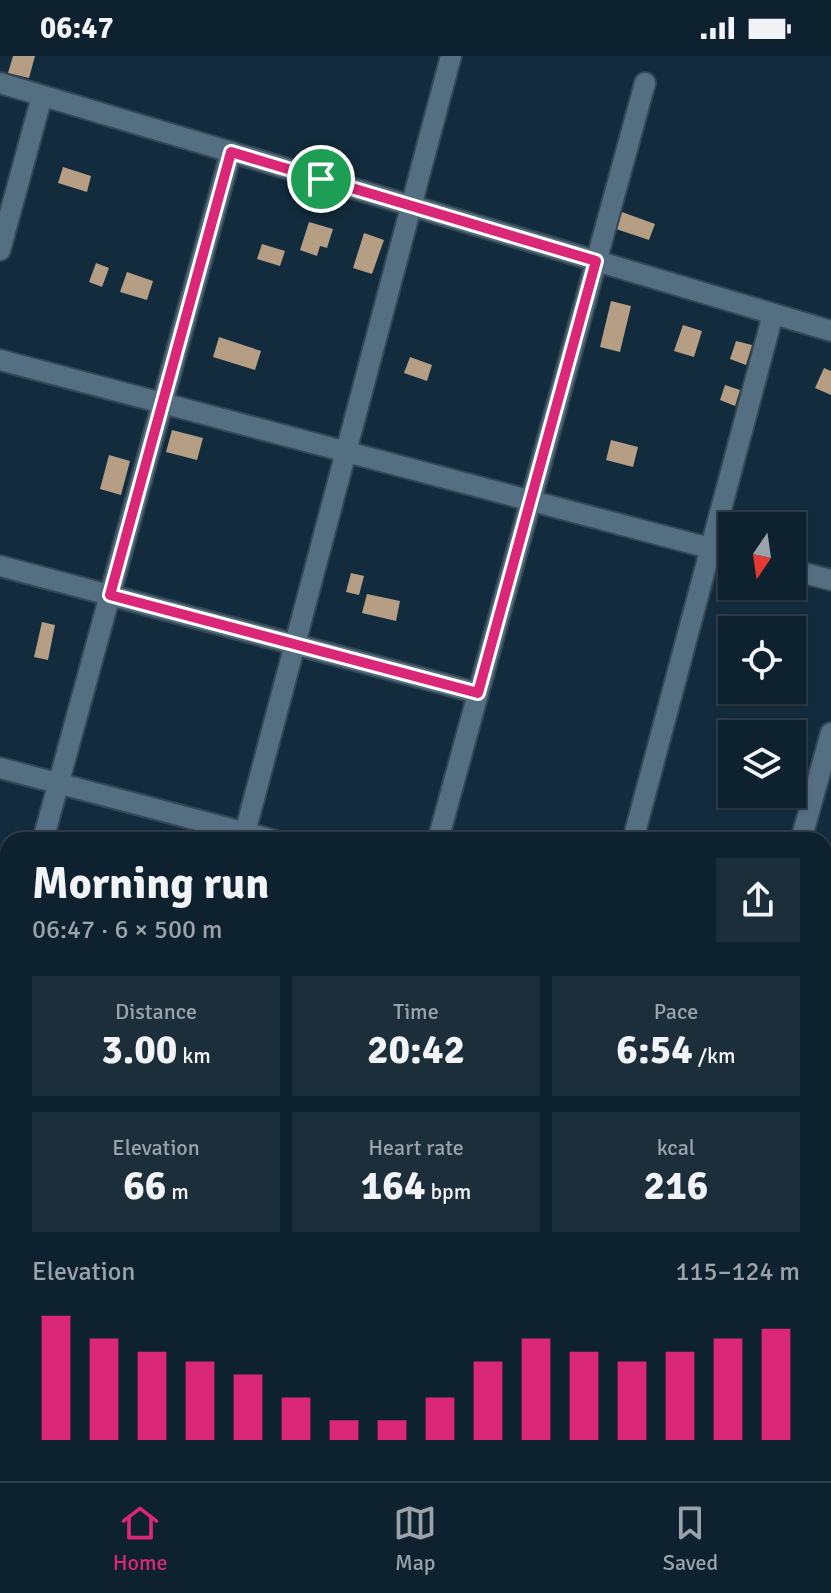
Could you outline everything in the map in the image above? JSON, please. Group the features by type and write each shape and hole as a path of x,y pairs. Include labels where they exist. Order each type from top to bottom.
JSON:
{"street":[{"path":"245,832 451,56"},
{"path":"0,83 831,331"},
{"path":"440,832 645,83"},
{"path":"0,250 42,96"},
{"path":"45,832 231,152"},
{"path":"635,832 773,314"},
{"path":"0,360 718,550"},
{"path":"0,566 478,693"},
{"path":"806,574 831,580"},
{"path":"803,832 831,733"},
{"path":"0,768 230,832"}],"building":[{"path":"13,56 35,56 29,78 8,73"},
{"path":"63,167 91,176 87,192 58,183"},
{"path":"622,212 655,224 649,240 616,229"},
{"path":"309,222 333,229 327,248 320,246 317,256 300,250"},
{"path":"364,233 384,240 372,274 353,268"},
{"path":"262,244 285,251 280,266 257,259"},
{"path":"96,263 109,268 102,287 89,282"},
{"path":"127,272 153,281 147,300 120,292"},
{"path":"611,301 631,306 620,352 600,347"},
{"path":"683,325 702,331 694,357 674,351"},
{"path":"219,337 261,351 255,370 213,357"},
{"path":"736,341 752,345 746,365 730,359"},
{"path":"410,357 432,365 427,381 404,373"},
{"path":"824,368 831,371 831,395 815,388"},
{"path":"725,385 740,390 735,406 720,400"},
{"path":"172,430 203,438 197,460 166,452"},
{"path":"611,440 638,447 633,467 606,460"},
{"path":"109,455 130,461 121,495 100,489"},
{"path":"351,573 364,576 359,595 346,592"},
{"path":"367,594 400,601 396,621 362,613"},
{"path":"42,622 55,625 48,660 34,657"}],"route":[{"path":"231,152 321,179 596,261 478,693 110,595 231,152"}]}
